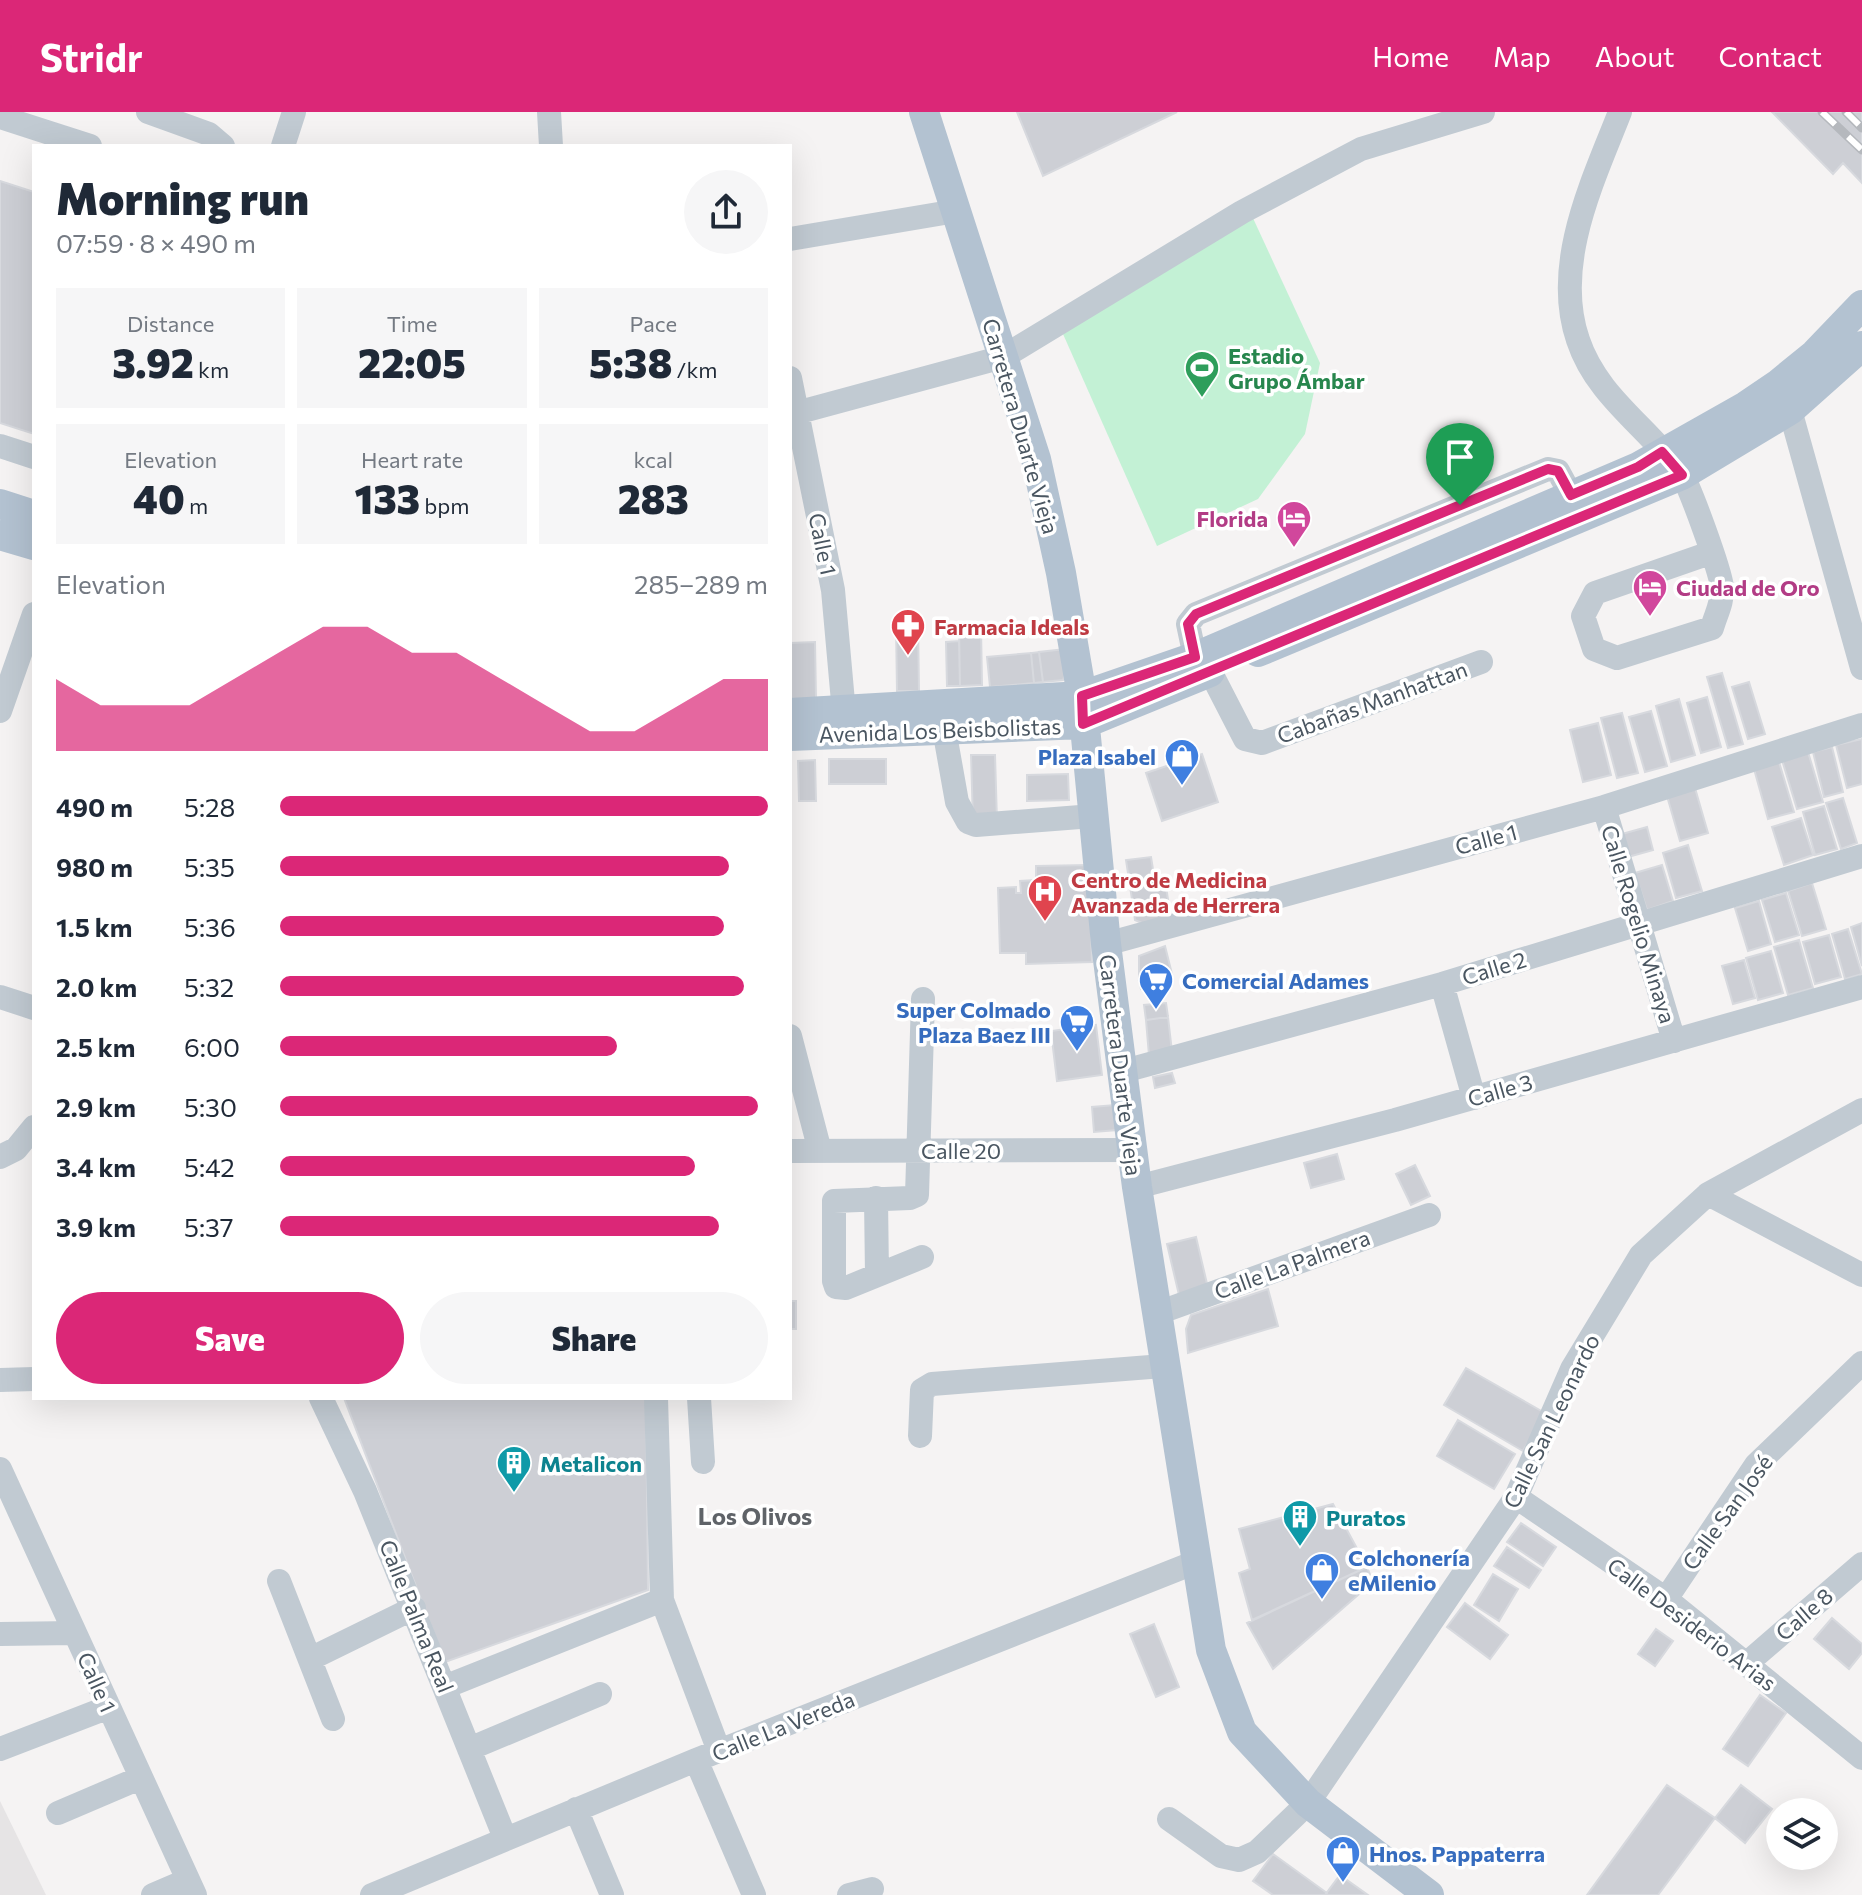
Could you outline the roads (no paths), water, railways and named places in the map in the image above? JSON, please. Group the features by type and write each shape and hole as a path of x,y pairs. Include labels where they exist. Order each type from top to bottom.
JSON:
{"main road":[{"name":"Carretera Duarte Vieja","path":"924,112 1036,459 1061,573 1082,710 1106,944 1137,1187 1163,1366 1211,1650 1242,1732 1308,1803 1429,1895"},
{"name":"Avenida Los Beisbolistas","path":"1203,664 1638,467 1746,406 1783,398 1815,354 1862,305"},
{"name":"Avenida Los Beisbolistas","path":"792,736 944,729 1082,710 1682,475 1783,398 1856,354"},
{"path":"0,504 32,514"},
{"path":"0,535 32,544"},
{"name":"Avenida Los Beisbolistas","path":"792,713 1082,710"}],"street":[{"path":"148,112 209,134 221,144"},
{"path":"284,144 294,112"},
{"path":"549,112 551,144"},
{"path":"795,421 1003,357 1242,212 1361,149 1483,112"},
{"path":"1620,112 1587,196 1569,281 1577,339 1602,389 1682,475 1722,585 1722,601 1712,628 1617,658 1594,649 1583,616 1595,593 1710,553"},
{"path":"0,117 84,144"},
{"path":"792,239 956,211"},
{"name":"Calle 1","path":"792,395 833,590 844,713"},
{"path":"1783,398 1862,668"},
{"path":"0,446 32,456"},
{"path":"0,711 32,620"},
{"name":"Cabañas Manhattan","path":"1203,664 1245,739 1262,743 1481,662"},
{"name":"Calle 1","path":"1106,944 1604,807 1862,725"},
{"path":"944,729 954,793 961,814 968,822 976,825 1093,816"},
{"name":"Calle Rogelio Minaya","path":"1604,807 1674,1041"},
{"name":"Calle 2","path":"1124,1071 1442,984 1862,856"},
{"path":"1442,984 1474,1098"},
{"name":"Calle 3","path":"1137,1187 1474,1098 1862,987"},
{"path":"0,997 32,1007"},
{"path":"922,1257 846,1288 836,1287 832,1207 838,1199 910,1198 917,1195 923,999"},
{"path":"792,1044 820,1151"},
{"name":"Calle San Leonardo","path":"1169,1819 1221,1856 1239,1860 1257,1852 1308,1803 1516,1497 1572,1369 1641,1255 1708,1194 1862,1110"},
{"path":"0,1157 16,1149 32,1129"},
{"name":"Calle 20","path":"792,1151 1133,1150"},
{"path":"1708,1194 1862,1275"},
{"path":"876,1198 877,1275"},
{"name":"Calle La Palmera","path":"1155,1314 1429,1215"},
{"name":"Calle San José","path":"1666,1599 1756,1465 1862,1363"},
{"path":"920,1436 922,1390 932,1384 1163,1366"},
{"path":"0,1380 32,1379"},
{"name":"Calle Palma Real","path":"322,1400 447,1686 505,1838"},
{"path":"656,1400 662,1600 707,1756 754,1895"},
{"path":"699,1400 703,1462"},
{"name":"Calle 1","path":"0,1469 192,1887"},
{"name":"Calle Desiderio Arias","path":"1516,1497 1666,1599 1860,1752"},
{"name":"Calle La Vereda","path":"372,1895 707,1756 1196,1562"},
{"name":"Calle 8","path":"1746,1664 1862,1564"},
{"path":"279,1581 333,1719"},
{"path":"447,1686 662,1600"},
{"path":"310,1659 414,1608"},
{"path":"0,1634 75,1633"},
{"path":"469,1749 600,1694"},
{"path":"0,1749 109,1707"},
{"path":"58,1813 140,1778"},
{"path":"576,1809 612,1895"},
{"path":"153,1895 192,1887"}],"railway":[{"path":"1822,112 1862,150"},
{"path":"1846,112 1862,128"}],"place":[{"name":"Estadio Grupo Ámbar","path":"1202,399"},
{"name":"Florida","path":"1294,549"},
{"name":"Ciudad de Oro","path":"1650,618"},
{"name":"Farmacia Ideals","path":"908,657"},
{"name":"Plaza Isabel","path":"1182,787"},
{"name":"Centro de Medicina Avanzada de Herrera","path":"1045,923"},
{"name":"Comercial Adames","path":"1156,1011"},
{"name":"Super Colmado Plaza Baez III","path":"1077,1053"},
{"name":"Metalicon","path":"514,1494"},
{"name":"Puratos","path":"1300,1548"},
{"name":"Colchonería eMilenio","path":"1322,1601"},
{"name":"Hnos. Pappaterra","path":"1343,1884"}],"district":[{"name":"Los Olivos","path":"755,1515"}]}
